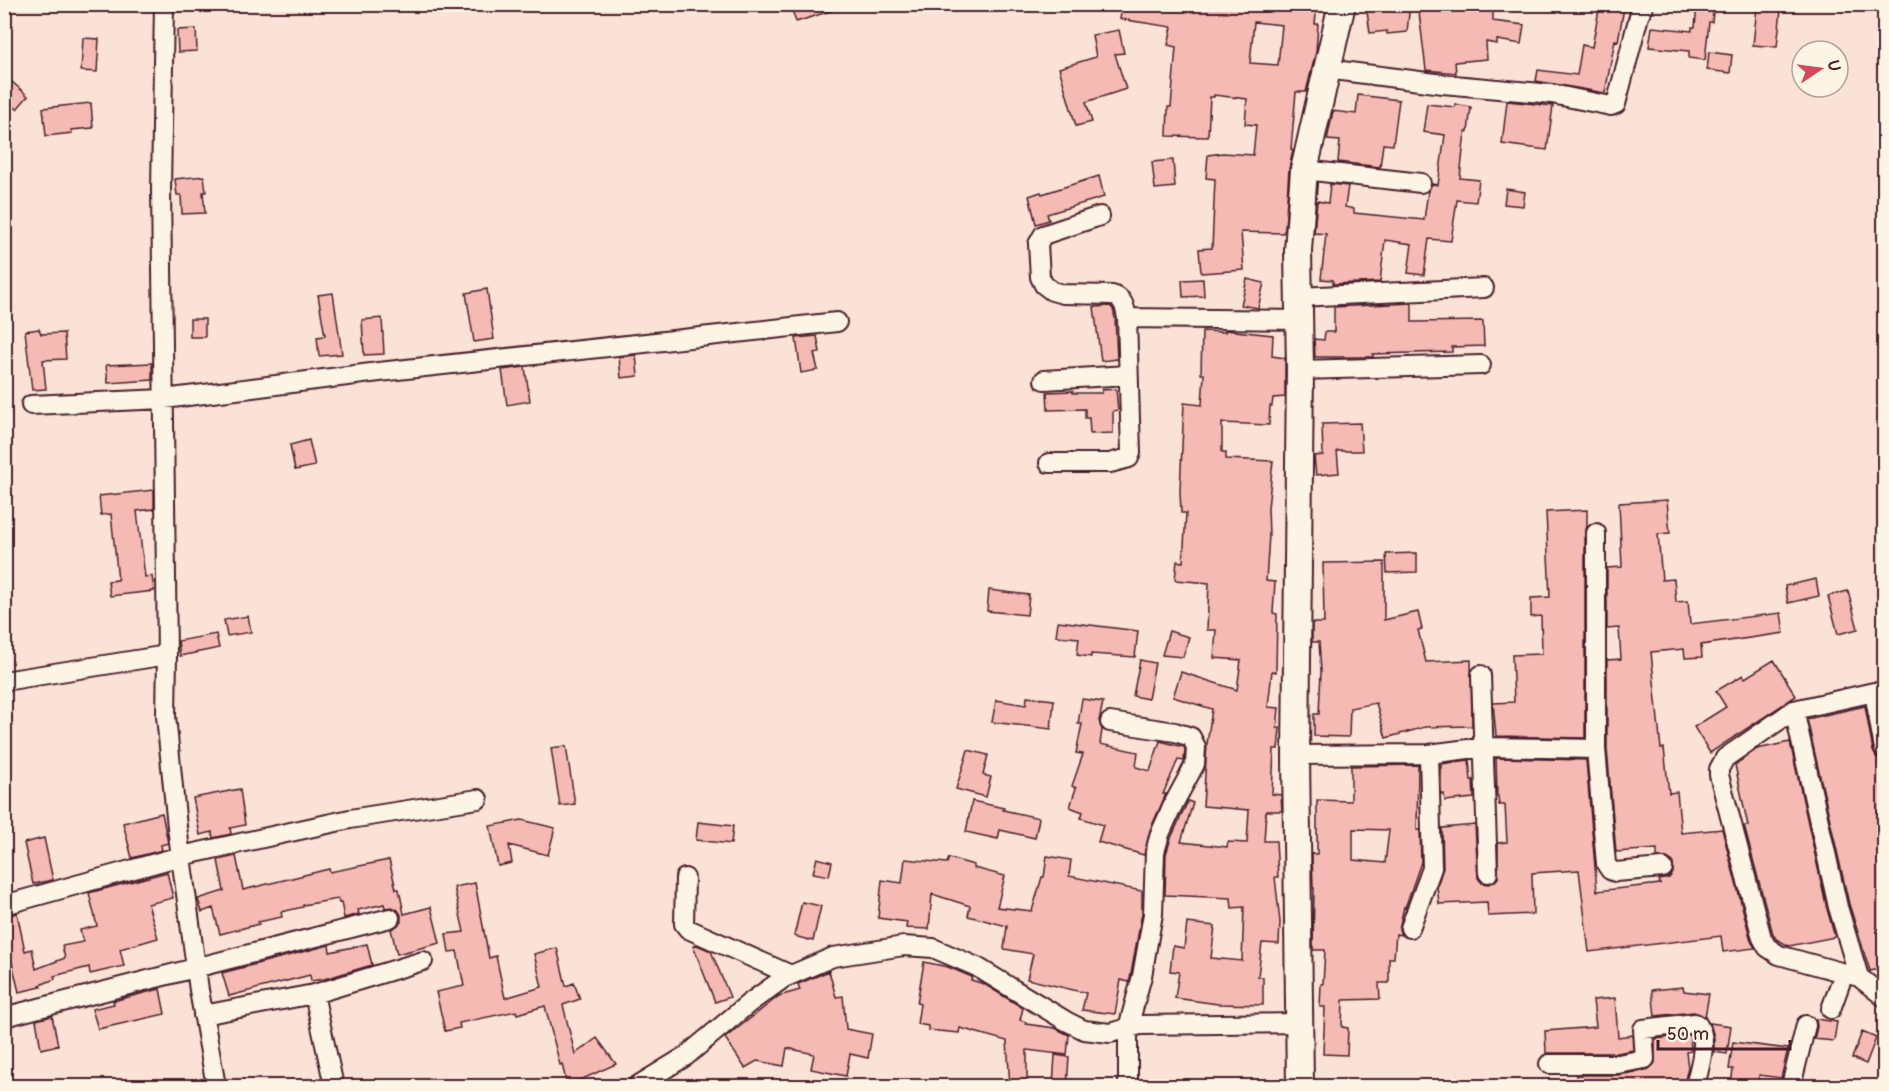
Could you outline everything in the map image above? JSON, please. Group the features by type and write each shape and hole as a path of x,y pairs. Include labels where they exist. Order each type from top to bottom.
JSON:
{"street":[{"path":"164,4 161,190 168,655 166,716 196,969 216,1086"},
{"path":"1300,1086 1296,755 1300,370 1298,250 1304,170 1342,4"},
{"path":"1326,69 1443,84 1552,94 1611,106 1616,104 1644,4"},
{"path":"1304,170 1420,183"},
{"path":"1049,463 1110,463 1129,458 1127,318 1124,303 1117,296 1063,294 1052,291 1044,285 1040,277 1038,244 1043,235 1100,216"},
{"path":"1127,318 1298,308 1484,288"},
{"path":"31,405 164,399 379,372 837,322"},
{"path":"1300,370 1481,365"},
{"path":"1044,380 1128,375"},
{"path":"1596,533 1596,749 1606,864 1610,870 1615,872 1663,868"},
{"path":"4,681 168,655"},
{"path":"1481,675 1488,873"},
{"path":"1884,749 1879,691 1794,710 1725,758 1719,769 1762,938 1767,947 1779,955 1852,975 1884,997"},
{"path":"1794,710 1852,975 1834,1002"},
{"path":"1110,722 1175,732 1191,737 1196,747 1195,764 1174,803 1160,834 1155,852 1153,914 1142,976 1128,1028 1126,1086"},
{"path":"1296,755 1429,754 1484,747 1596,749"},
{"path":"1410,928 1432,868 1429,754"},
{"path":"4,905 181,856 351,819 478,799"},
{"path":"685,878 684,924 688,929 791,975"},
{"path":"4,1017 390,918"},
{"path":"637,1086 686,1056 748,1004 791,975 833,957 904,946 933,948 977,967 1066,1021 1084,1029 1110,1033 1140,1025 1299,1023"},
{"path":"203,1015 314,994 423,962"},
{"path":"314,994 334,1086"},
{"path":"1549,1064 1618,1064 1645,1059 1643,1029 1695,1023 1702,1032 1695,1086"},
{"path":"1791,1086 1806,1025"}],"building":[{"path":"790,4 840,4 840,8 796,22"},
{"path":"1122,4 1317,4 1316,52 1306,92 1296,92 1285,229 1283,233 1241,232 1244,270 1201,273 1199,249 1212,248 1215,179 1206,178 1208,155 1223,153 1253,155 1256,125 1245,124 1247,99 1214,95 1210,97 1208,137 1167,136 1168,107 1171,107 1176,47 1168,45 1172,27 1120,19","holes":["1254,22 1282,25 1278,65 1250,63"]},
{"path":"1366,4 1410,4 1407,32 1370,33"},
{"path":"1418,4 1493,6 1493,21 1524,25 1521,44 1497,40 1497,44 1486,42 1487,59 1455,62 1456,73 1426,70"},
{"path":"1600,4 1624,8 1618,41 1615,40 1605,93 1536,81 1538,70 1577,75 1582,45 1592,47"},
{"path":"1697,4 1714,4 1712,22 1709,22 1705,60 1689,58 1689,51 1649,47 1652,27 1692,31 1692,27 1695,27"},
{"path":"1757,7 1781,10 1777,47 1753,45"},
{"path":"196,29 197,51 178,52 177,30"},
{"path":"1119,30 1124,53 1115,54 1126,89 1086,102 1092,122 1076,126 1059,68 1096,57 1092,35"},
{"path":"83,38 99,39 97,72 81,71"},
{"path":"1709,52 1732,55 1730,73 1707,70"},
{"path":"11,81 28,96 17,109 4,98 4,88"},
{"path":"1358,95 1399,100 1393,145 1383,144 1380,167 1338,162 1340,141 1327,140 1333,111 1356,114"},
{"path":"1507,101 1553,106 1547,150 1502,144"},
{"path":"91,103 93,128 46,136 43,108"},
{"path":"1427,104 1455,107 1455,104 1471,107 1468,132 1465,132 1460,178 1479,180 1476,202 1457,200 1451,241 1429,239 1424,275 1408,273 1412,244 1385,240 1380,282 1333,284 1333,280 1321,279 1326,234 1314,233 1317,201 1328,203 1330,184 1348,186 1345,207 1354,209 1354,213 1424,220 1428,191 1432,184 1438,185 1445,135 1423,132"},
{"path":"1173,160 1175,187 1155,189 1152,162"},
{"path":"204,176 205,213 182,214 181,195 177,195 175,179"},
{"path":"1099,176 1104,197 1047,214 1049,220 1036,224 1029,196"},
{"path":"1506,189 1525,192 1523,206 1504,204"},
{"path":"1203,279 1204,296 1183,297 1182,280"},
{"path":"1247,279 1264,283 1258,308 1241,305"},
{"path":"487,289 494,339 474,342 466,293"},
{"path":"333,293 342,354 319,356 317,337 325,336 318,295"},
{"path":"1412,303 1412,322 1483,321 1484,346 1452,347 1452,352 1373,354 1373,357 1315,357 1314,339 1324,340 1325,332 1334,332 1334,307"},
{"path":"1110,306 1115,318 1117,359 1101,361 1094,307"},
{"path":"382,318 384,354 364,355 362,320"},
{"path":"190,319 205,319 205,337 190,337"},
{"path":"39,329 41,334 64,333 66,359 43,360 46,389 32,390 25,331"},
{"path":"1225,330 1273,335 1272,356 1285,358 1285,397 1273,398 1269,425 1222,423 1222,452 1226,452 1226,459 1273,461 1268,508 1266,581 1275,582 1273,613 1277,614 1276,672 1272,671 1268,707 1279,708 1277,728 1280,728 1278,749 1274,749 1272,794 1281,795 1282,811 1266,811 1264,841 1276,841 1278,877 1275,877 1280,922 1279,944 1262,943 1258,977 1263,977 1263,1005 1218,1004 1175,998 1179,972 1170,971 1173,946 1184,948 1187,923 1215,926 1211,958 1242,961 1244,907 1232,908 1231,898 1165,895 1166,854 1188,801 1193,803 1181,842 1227,847 1228,842 1247,843 1249,810 1203,806 1212,709 1173,697 1181,672 1237,690 1241,660 1214,658 1216,630 1207,630 1209,583 1175,580 1177,561 1183,562 1186,513 1181,513 1180,491 1184,403 1202,405 1204,374 1201,374 1202,331 1225,332"},
{"path":"817,336 820,352 814,353 818,370 801,373 796,338"},
{"path":"636,355 638,376 621,378 619,357"},
{"path":"152,363 152,380 108,383 106,365"},
{"path":"525,367 530,401 507,405 502,370"},
{"path":"1116,389 1118,410 1113,411 1113,433 1090,434 1089,418 1085,418 1085,409 1048,410 1047,392 1102,393 1102,390"},
{"path":"1360,423 1362,451 1337,451 1339,473 1316,475 1314,456 1323,455 1322,424"},
{"path":"309,440 315,466 295,470 290,445"},
{"path":"154,490 154,509 137,511 145,577 152,576 154,591 110,596 108,581 118,580 111,514 101,515 99,496"},
{"path":"1667,500 1670,533 1658,534 1662,580 1674,579 1676,602 1688,601 1690,624 1781,613 1784,633 1701,645 1702,657 1685,658 1684,649 1651,652 1661,749 1664,748 1669,793 1677,792 1681,833 1722,829 1751,941 1755,948 1723,952 1721,936 1589,952 1579,870 1532,873 1533,914 1488,916 1487,902 1439,904 1437,886 1443,868 1442,828 1475,825 1478,878 1482,883 1488,884 1498,878 1498,843 1507,842 1505,805 1499,805 1497,796 1496,758 1586,760 1597,891 1660,884 1659,880 1669,878 1673,873 1673,862 1667,858 1657,857 1657,849 1616,852 1607,749 1607,660 1621,659 1619,628 1607,629 1607,568 1622,567 1619,503"},
{"path":"1587,510 1585,738 1496,736 1493,703 1514,702 1512,655 1542,654 1541,616 1531,617 1531,598 1550,597 1546,512"},
{"path":"1417,553 1417,572 1387,573 1386,554"},
{"path":"1384,562 1384,620 1418,612 1422,629 1418,630 1426,662 1471,660 1472,726 1425,727 1386,738 1376,703 1350,708 1349,737 1314,736 1314,714 1319,714 1321,671 1319,642 1312,642 1312,623 1324,623 1323,563"},
{"path":"1816,579 1819,596 1788,603 1785,586"},
{"path":"989,590 1029,595 1027,615 987,611"},
{"path":"1848,591 1858,629 1838,634 1828,596"},
{"path":"248,616 251,632 227,636 224,620"},
{"path":"1058,621 1138,631 1135,657 1077,655 1079,638 1056,636"},
{"path":"1169,631 1189,637 1183,657 1162,655"},
{"path":"216,634 219,648 180,656 178,641"},
{"path":"1140,660 1155,663 1148,699 1133,696"},
{"path":"1774,660 1796,696 1710,753 1694,727 1726,707 1716,691 1743,675 1745,678"},
{"path":"1027,697 1054,700 1051,729 992,722 996,700 1026,705"},
{"path":"1082,699 1103,702 1099,721 1102,730 1100,744 1138,752 1136,767 1150,771 1160,741 1185,749 1184,761 1178,760 1163,794 1166,794 1150,830 1144,855 1098,842 1103,825 1081,818 1083,812 1070,807 1076,788 1072,786 1083,754 1076,753 1082,724 1078,724"},
{"path":"1865,706 1873,751 1876,757 1883,760 1884,767 1884,968 1870,971 1849,904 1807,719"},
{"path":"1790,742 1835,937 1789,946 1776,939 1773,934 1744,826 1748,826 1735,765 1757,749"},
{"path":"566,746 575,804 560,806 551,748"},
{"path":"968,750 988,755 983,775 991,777 986,797 956,789"},
{"path":"1469,760 1474,798 1445,801 1444,794 1441,794 1441,764"},
{"path":"1418,765 1417,830 1420,830 1421,862 1404,907 1399,929 1401,935 1396,934 1394,958 1389,958 1389,983 1379,983 1380,999 1343,1000 1342,1027 1348,1028 1347,1055 1323,1054 1325,1007 1320,1007 1325,950 1313,950 1312,854 1317,854 1317,800 1351,801 1351,766","holes":["1353,829 1389,830 1385,863 1353,860"]},
{"path":"240,789 245,825 230,828 231,834 213,838 212,832 200,835 193,798"},
{"path":"972,801 1039,818 1035,838 1000,830 998,839 966,832"},
{"path":"162,813 168,843 161,845 162,850 132,858 123,823"},
{"path":"522,820 555,828 548,855 509,845 512,863 498,866 490,826"},
{"path":"698,822 733,826 731,844 696,840"},
{"path":"44,838 53,880 33,884 24,843"},
{"path":"236,856 243,890 329,869 330,872 389,860 396,889 399,889 404,914 431,907 440,943 397,954 391,929 401,922 398,910 392,907 385,908 384,904 358,910 359,914 344,918 341,902 339,903 338,899 303,905 303,907 281,912 282,917 220,934 213,908 202,912 198,899 224,891 218,860"},
{"path":"1047,856 1071,860 1069,876 1142,891 1142,913 1131,974 1129,982 1121,980 1115,1014 1082,1010 1086,993 1027,979 1033,954 1004,949 1007,926 968,916 970,906 932,894 929,929 906,928 907,922 878,918 882,880 902,883 905,859 947,863 949,858 974,865 974,868 1005,876 997,907 1032,911 1042,877 1044,877"},
{"path":"817,858 832,862 829,876 813,873"},
{"path":"167,872 173,898 148,904 158,938 120,949 124,966 90,974 89,967 54,976 55,979 40,985 41,987 19,992 8,946 4,947 4,916 17,913 25,951 32,949 36,969 65,958 62,946 83,942 80,930 97,926 89,893"},
{"path":"475,883 489,958 496,956 505,998 542,987 534,954 557,948 566,986 574,983 580,999 563,1005 575,1054 597,1038 616,1064 567,1086 545,1006 517,1014 516,1011 459,1023 460,1028 445,1031 436,992 464,986 457,951 449,952 446,934 464,932 454,887"},
{"path":"802,902 821,906 813,941 794,936"},
{"path":"367,944 372,965 324,979 311,981 310,975 229,996 222,973 329,945 330,952"},
{"path":"697,945 711,951 730,997 715,1002 693,946"},
{"path":"924,962 948,967 972,977 971,980 984,984 1023,1008 1020,1020 1026,1024 1055,1028 1069,1035 1067,1055 1027,1050 1027,1086 1010,1086 1007,1041 960,1028 959,1033 928,1030 928,1026 917,1024 920,1004 917,1003"},
{"path":"829,971 836,997 843,996 846,1029 872,1034 868,1058 850,1054 846,1076 811,1069 814,1054 787,1048 784,1066 757,1061 745,1068 725,1038 779,996 800,990 798,984"},
{"path":"1683,987 1684,991 1709,994 1705,1017 1694,1012 1655,1016 1652,990"},
{"path":"160,989 165,1014 98,1029 92,1009"},
{"path":"1615,998 1618,1037 1632,1035 1633,1050 1617,1053 1546,1053 1545,1031 1596,1027 1593,1000"},
{"path":"52,1016 58,1045 41,1049 36,1020"},
{"path":"1816,1019 1837,1022 1834,1041 1814,1039"},
{"path":"1710,1023 1731,1026 1727,1054 1714,1052 1714,1037"},
{"path":"1862,1032 1876,1038 1866,1064 1852,1058"},
{"path":"1690,1035 1691,1051 1686,1052 1688,1068 1684,1083 1657,1086 1639,1086 1638,1083 1576,1086 1576,1075 1618,1075 1648,1070 1655,1063 1655,1039"},
{"path":"1733,1042 1788,1049 1781,1078 1759,1075 1757,1086 1731,1085 1733,1069 1729,1069"},
{"path":"1055,1055 1069,1057 1067,1086 1053,1086"}]}
